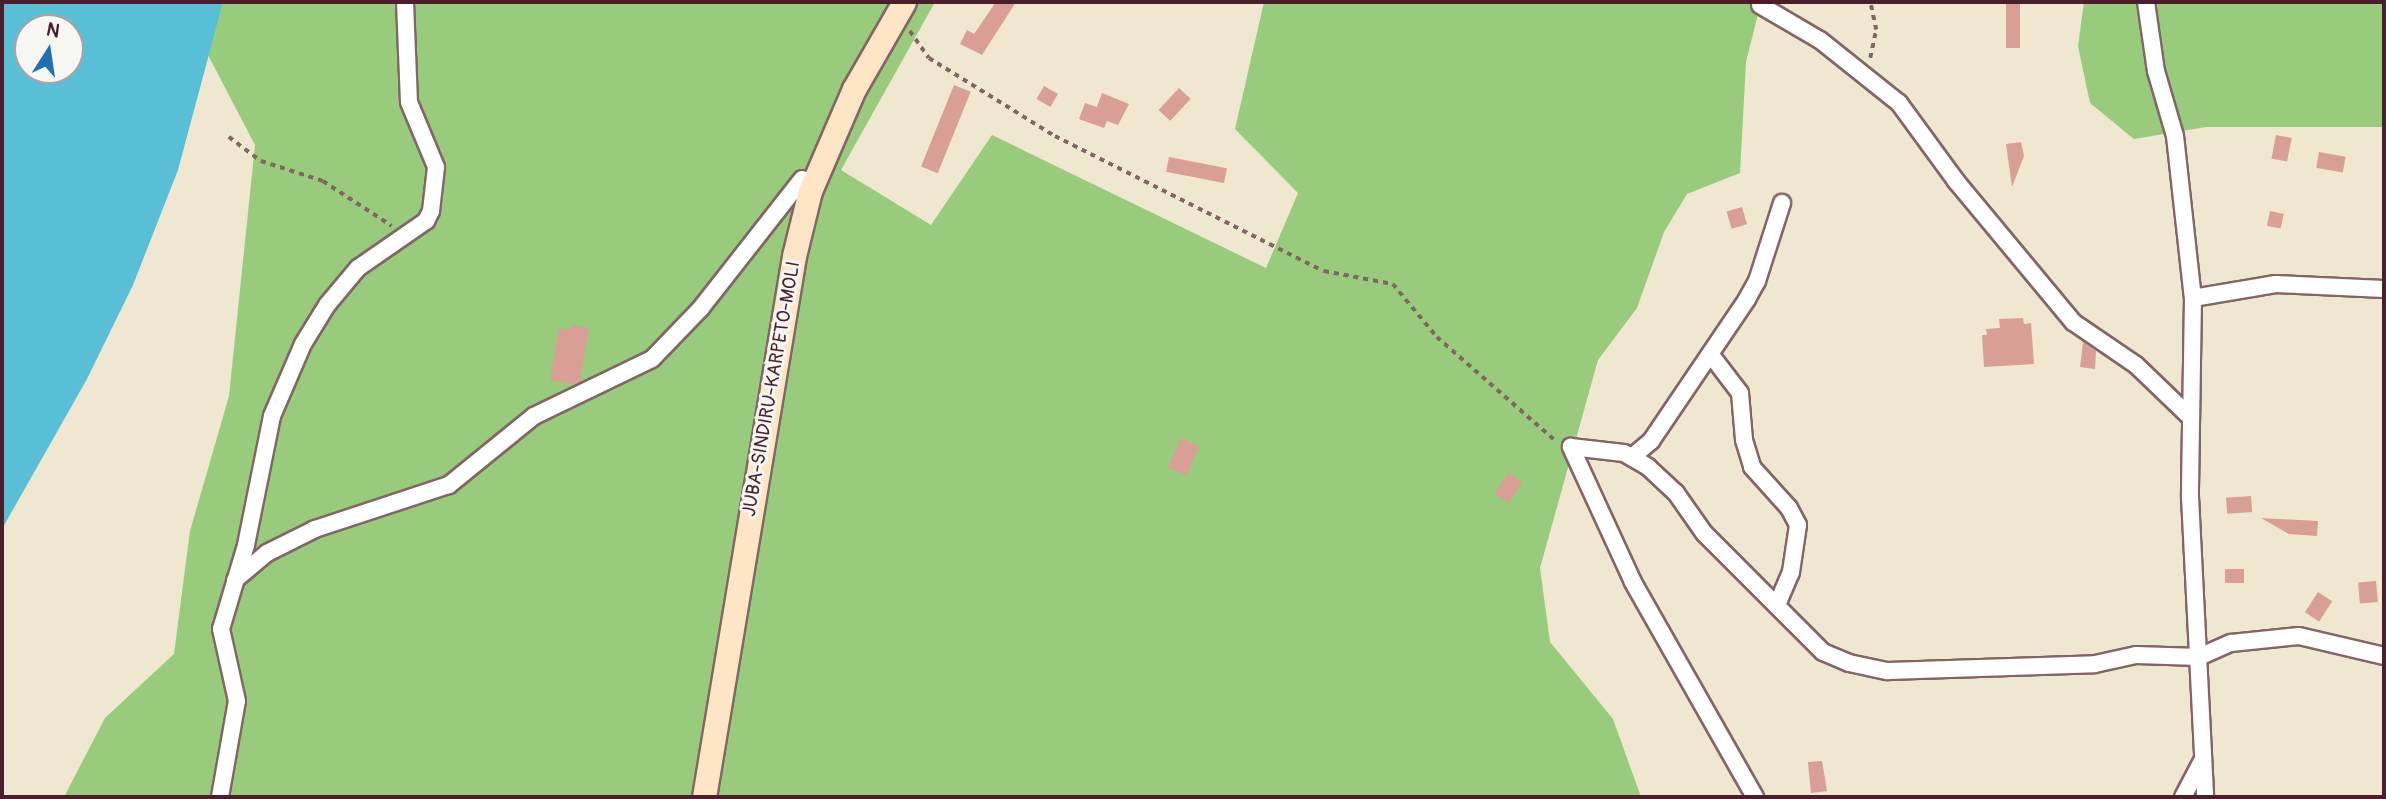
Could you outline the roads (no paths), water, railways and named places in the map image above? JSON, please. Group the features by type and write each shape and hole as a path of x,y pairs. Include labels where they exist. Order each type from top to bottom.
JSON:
{"main road":[{"name":"JUBA-SINDIRU-KARPETO-MOLI","path":"704,797 794,256 810,191 829,138 901,7"}],"street":[{"path":"220,797 237,701 220,629 246,545 265,437 303,344 327,304 358,268 401,235 426,221 436,184 436,167 409,102 405,2"},
{"path":"2146,2 2156,71 2175,136 2193,298 2189,416 2205,797"},
{"path":"1760,5 1864,71 1899,103 1956,180 2073,322 2136,365 2189,416"},
{"path":"233,582 267,553 314,528 449,485 534,415 652,359 701,309 802,179"},
{"path":"1632,457 1651,441 1711,355 1757,281 1782,203"},
{"path":"2193,298 2276,285 2384,289"},
{"path":"1711,355 1741,393 1744,440 1752,467 1789,508 1798,525 1791,572 1777,605"},
{"path":"1755,797 1633,582 1571,447 1598,447 1632,457 1676,493 1704,533 1823,652 1888,671 2095,664 2168,654 2199,657 2231,643 2299,636 2384,656"},
{"path":"2183,797 2203,759"}],"water":[{"path":"2,2 223,2 178,170 133,285 87,379 2,529"}]}
